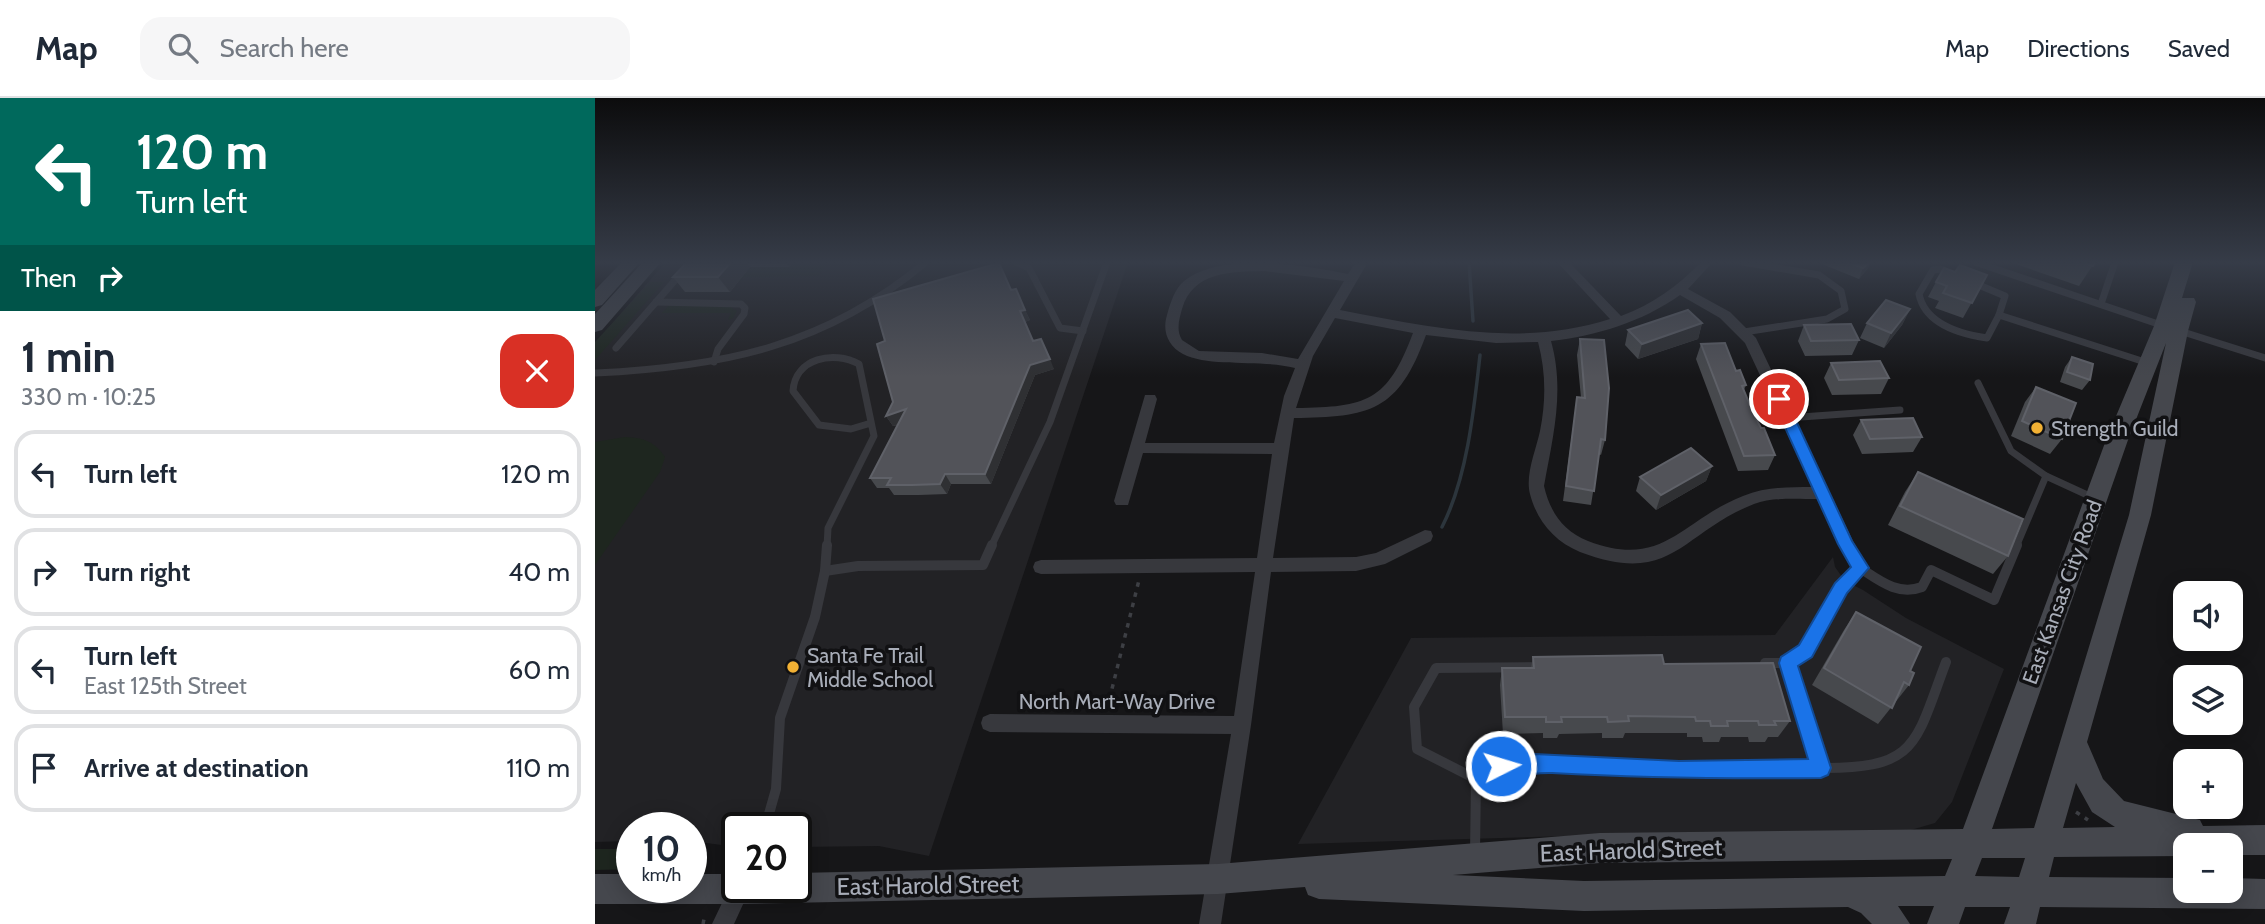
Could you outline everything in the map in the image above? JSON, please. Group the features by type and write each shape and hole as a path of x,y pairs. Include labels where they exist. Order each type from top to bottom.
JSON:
{"main road":[{"path":"595,326 618,301"},
{"name":"East Kansas City Road","path":"2020,924 2075,745 2140,515 2176,301"},
{"name":"East Kansas City Road","path":"1943,924 2096,499 2148,363 2170,328 2182,301"},
{"path":"2075,745 2087,781 2096,797 2122,817 2258,840"},
{"path":"2045,842 2258,840"},
{"name":"East Harold Street","path":"812,887 1218,879 1600,848 2045,842"},
{"name":"East Harold Street","path":"1218,879 1584,896 1955,891 2265,894"},
{"name":"East Harold Street","path":"595,889 721,888"},
{"path":"1848,892 1871,902 1893,924"}],"street":[{"path":"1179,301 1171,331 1175,342 1186,351 1199,355 1280,359 1302,365"},
{"name":"North Mart-Way Drive","path":"1210,924 1243,725 1287,413 1302,365 1340,301"},
{"path":"1600,301 1619,321"},
{"path":"1333,313 1421,330 1493,339 1543,337 1619,321 1663,301"},
{"path":"1699,301 1725,315 1751,341 1846,544 1860,568"},
{"path":"1287,413 1342,413 1372,406 1387,396 1396,384 1421,330"},
{"path":"1543,337 1552,365 1555,389 1537,486 1539,502 1546,517 1569,539 1607,555 1649,556 1682,542 1749,500 1772,494 1822,493"},
{"path":"1122,501 1150,399"},
{"path":"1137,449 1280,449"},
{"path":"1041,567 1356,564 1379,559 1425,536"},
{"name":"North Mart-Way Drive","path":"990,723 1243,725"},
{"path":"714,919 727,903"}],"lane":[{"path":"595,373 660,371 740,357 839,321 877,301"},
{"path":"1046,301 1060,328 1083,331"},
{"path":"825,571 858,566 983,565 1050,422 1094,301"},
{"path":"1744,332 1827,319 1845,309 1843,301"},
{"path":"1921,301 1931,318 1977,338 1987,338 2006,301"},
{"path":"2091,301 2265,358"},
{"path":"616,348 656,302 741,304 745,309 744,314 717,349 715,362"},
{"path":"1999,315 2148,363"},
{"path":"770,812 776,789 780,718 812,630 825,571 828,528 874,436 859,364 852,359 838,357 816,361 804,366 794,377 793,391 819,425 851,429 871,423"},
{"path":"1978,383 2011,451 2046,477 2096,499"},
{"path":"1787,418 1900,410"},
{"path":"1757,663 1788,663 1806,651 1841,588 1860,568 1893,589 1905,592 1922,587 1931,570 1994,600 2046,477"},
{"path":"1476,779 1501,766 1534,763 1679,770 1854,768 1885,763 1904,754 1946,662"},
{"path":"1788,663 1821,768"},
{"path":"1476,779 1416,749 1415,707 1436,668 1548,667"},
{"path":"1475,860 1476,779"}],"path":[{"path":"1104,724 1142,566"},
{"path":"2073,811 2087,818"},
{"path":"703,924 714,919"}],"shaded area":[{"name":"Santa Fe Trail Middle School","path":"632,301 1115,301 929,856 879,846 812,847 812,812 721,812 721,845 707,843 707,812 616,812 616,841 595,842 595,343"},
{"path":"633,301 648,301 595,360 595,342"},
{"path":"668,306 729,306 737,311 733,318 728,320 731,313 662,313"},
{"path":"625,437 648,441 665,457 660,472 595,565 595,442"},
{"path":"1833,557 1835,567 1845,581 1906,618 2004,669 1952,802 1935,823 1904,832 1635,834 1298,844 1411,638 1775,635"},
{"path":"595,849 616,849 616,869 595,870"}],"building":[{"path":"873,301 1021,301 1025,310 1020,311 1033,341 1041,339 1050,359 1030,365 985,474 945,474 940,484 912,485 887,485 891,478 870,478 906,409 886,416 893,402 877,344 885,341"},
{"path":"1886,301 1910,309 1891,333 1867,323"},
{"path":"1688,310 1702,323 1642,344 1628,330"},
{"path":"1851,324 1859,340 1811,341 1804,325"},
{"path":"1580,339 1604,340 1609,388 1605,440 1601,439 1594,491 1566,486 1577,397 1585,398"},
{"path":"1725,343 1736,371 1740,370 1746,385 1742,386 1775,455 1744,456 1701,344"},
{"path":"2072,357 2093,364 2090,380 2067,372"},
{"path":"1880,361 1889,378 1839,380 1831,363"},
{"path":"2036,387 2076,403 2062,439 2022,421"},
{"path":"1913,418 1922,437 1870,439 1861,420"},
{"path":"1691,448 1712,466 1661,495 1640,477"},
{"path":"1918,472 2023,519 2008,556 1900,506"},
{"path":"1856,612 1921,647 1910,671 1914,673 1909,685 1904,682 1892,708 1824,668"},
{"path":"1662,655 1664,664 1773,663 1790,721 1774,721 1776,725 1759,725 1758,721 1727,721 1728,726 1711,726 1710,721 1696,721 1695,717 1628,716 1629,721 1608,722 1607,717 1561,717 1562,722 1546,722 1546,717 1505,717 1502,668 1534,668 1533,657"}],"waterway":[{"path":"1472,301 1473,321"},
{"path":"1442,527 1451,508 1463,466 1480,355"}],"place":[{"name":"Strength Guild","path":"2037,428"},
{"name":"Santa Fe Trail Middle School","path":"793,667"}],"route":[{"path":"1501,766 1534,763 1679,770 1821,768 1788,663 1806,651 1841,588 1860,568 1846,544 1779,399"}]}
